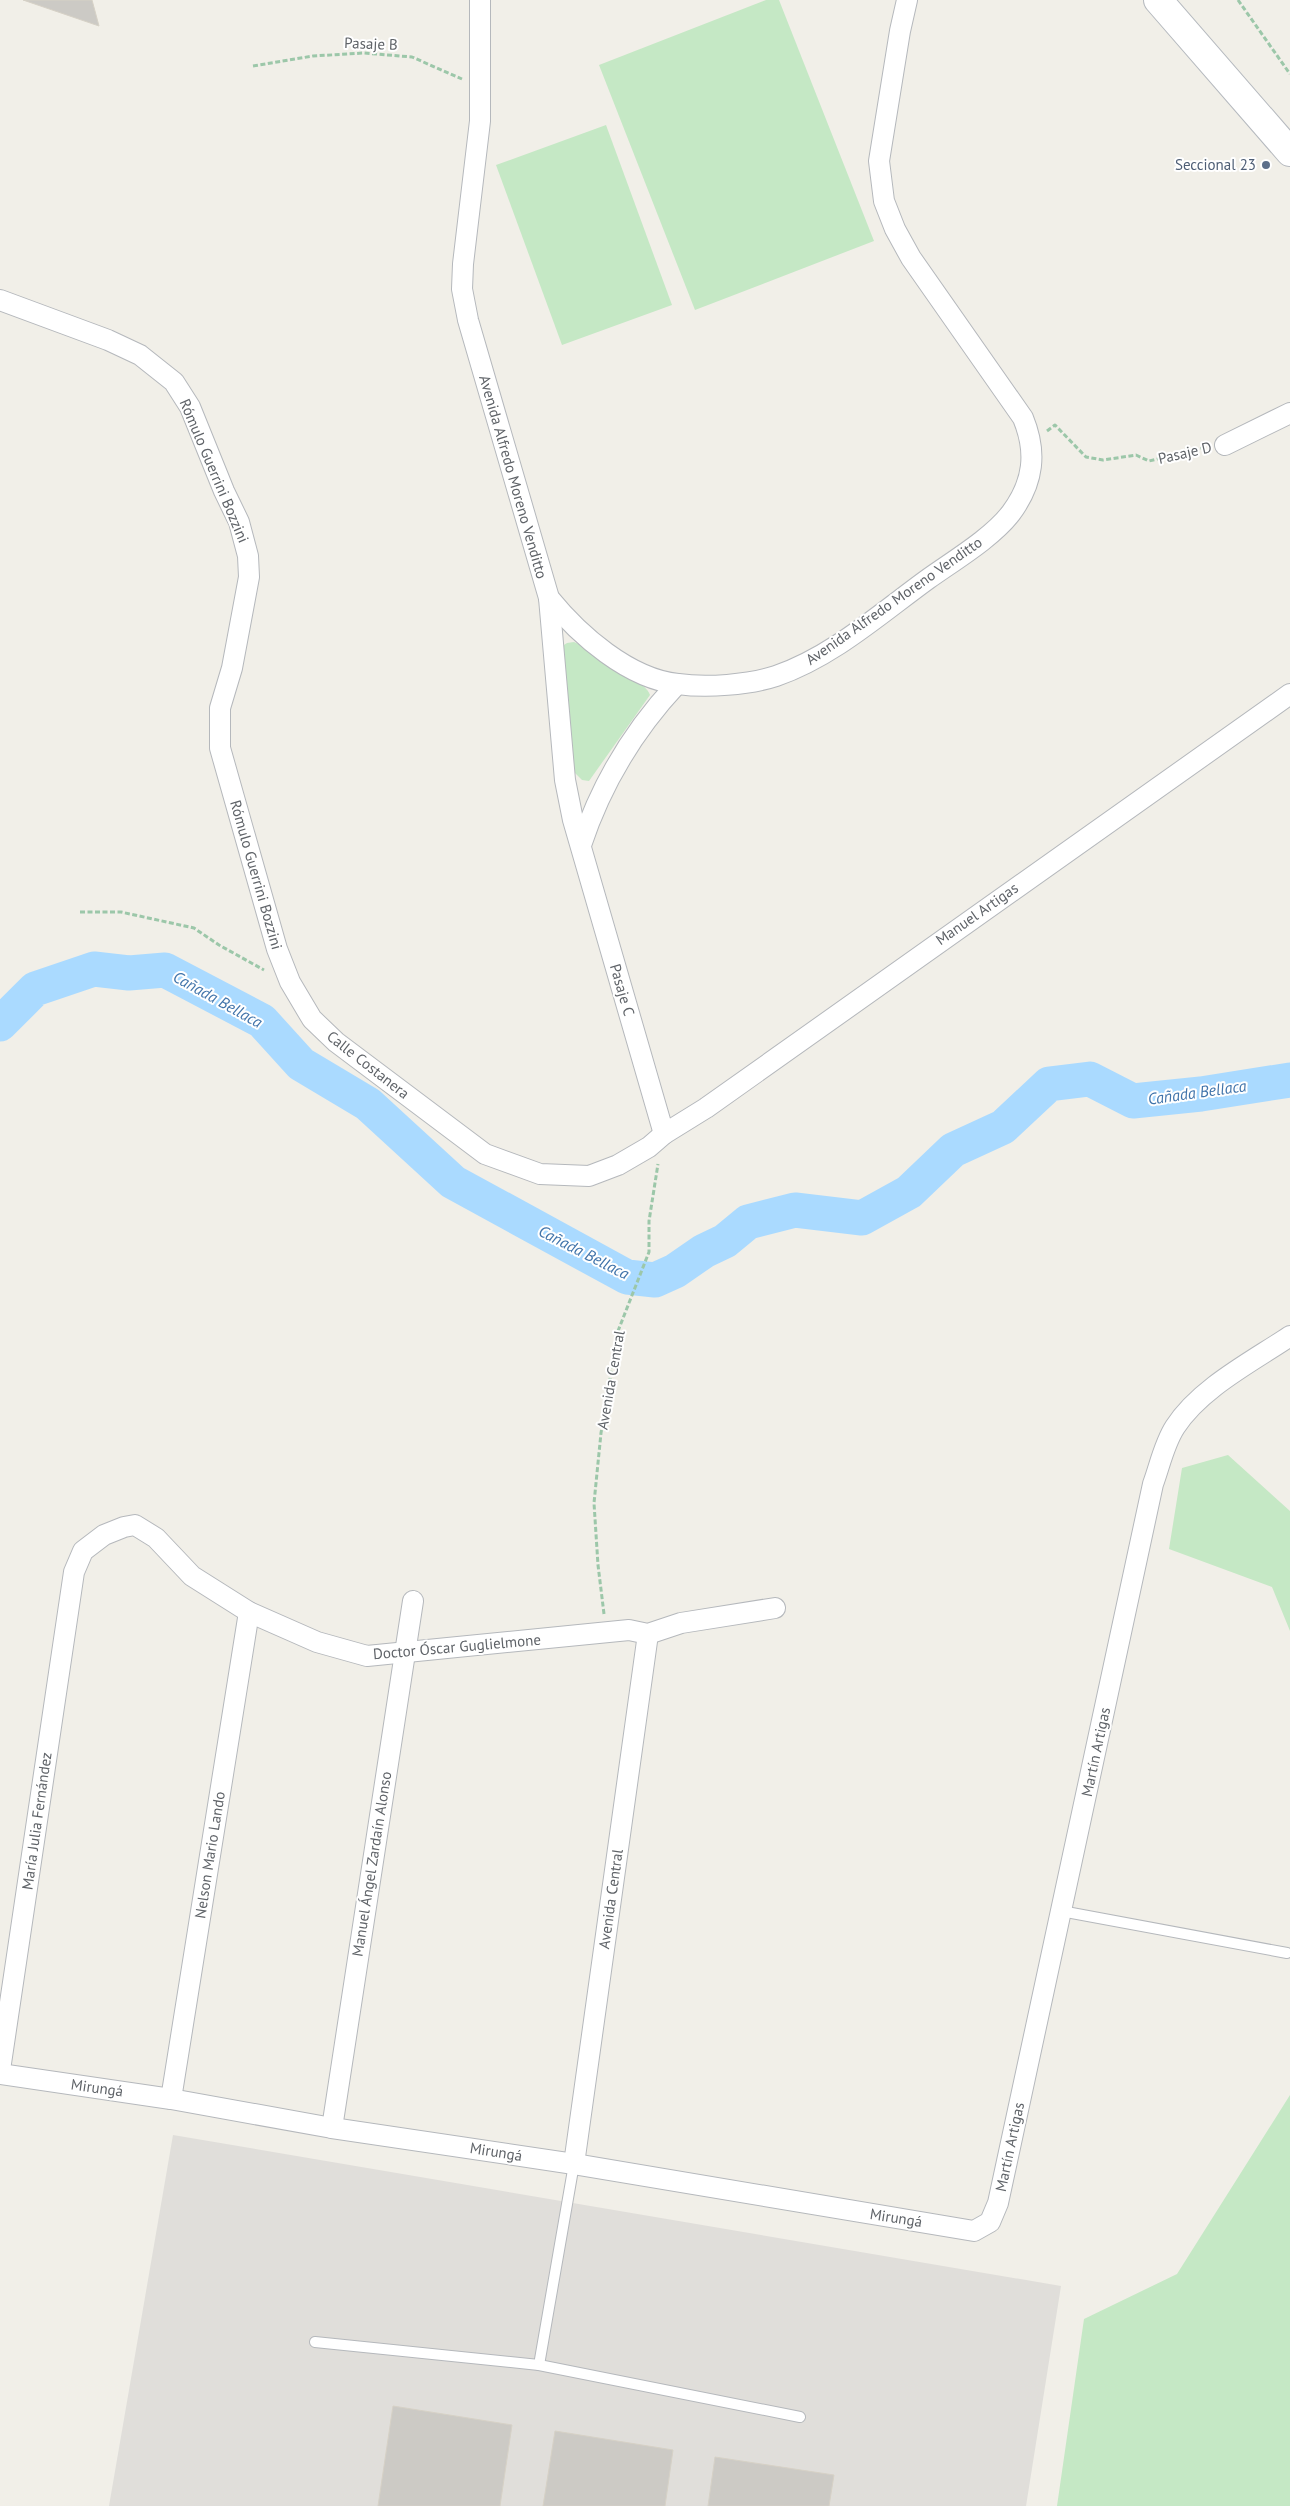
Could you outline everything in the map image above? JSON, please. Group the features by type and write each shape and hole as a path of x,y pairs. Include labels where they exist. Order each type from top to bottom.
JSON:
{"main road":[{"path":"1158,0 1290,152"},
{"path":"1175,0 1247,104"}],"street":[{"name":"Avenida Alfredo Moreno Venditto","path":"480,0 480,121 465,235 462,289 468,320 549,598 568,622 611,655 654,678 677,684 714,685 774,677 807,663 843,640 980,542 1011,513 1032,468 1032,442 1023,418 911,258 895,229 884,201 880,174 880,151 903,2"},
{"name":"Rómulo Guerrini Bozzini","path":"0,300 108,340 140,355 174,382 190,407 224,491 239,522 246,541 248,577 232,668 220,708 220,748 277,949 290,982"},
{"name":"Pasaje D","path":"1224,446 1269,426 1290,413"},
{"name":"Pasaje C","path":"549,598 565,780 581,845 664,1134"},
{"path":"581,845 603,788 616,765 658,705 677,684"},
{"name":"Manuel Artigas","path":"664,1134 706,1108 1290,694"},
{"name":"Calle Costanera","path":"290,982 312,1019 336,1042 485,1154 540,1174 589,1176 618,1165 649,1147 664,1134"},
{"name":"Martín Artigas","path":"990,2222 998,2203 1153,1484 1166,1445 1176,1425 1206,1395 1221,1382 1290,1336"},
{"name":"Doctor Óscar Guglielmone","path":"74,1572 83,1551 104,1535 135,1525 156,1538 192,1576 248,1612 318,1642 367,1656 404,1654 629,1630 648,1634 681,1623 775,1608"},
{"name":"María Julia Fernández","path":"0,2070 74,1572"},
{"name":"Manuel Ángel Zardaín Alonso","path":"332,2128 413,1601"},
{"name":"Nelson Mario Lando","path":"171,2099 248,1612"},
{"name":"Avenida Central","path":"574,2164 648,1634"},
{"name":"Mirungá","path":"0,2074 171,2099 332,2128 574,2164 974,2231 990,2222"}],"lane":[{"path":"1061,1911 1287,1953"},
{"path":"539,2365 574,2164"},
{"path":"315,2342 539,2365 800,2417"}],"path":[{"path":"1238,0 1290,74"},
{"name":"Pasaje B","path":"253,66 313,56 347,54 412,57 453,74 481,90"},
{"name":"Pasaje D","path":"1032,442 1055,426 1086,457 1103,460 1136,455 1149,461 1202,447 1224,446"},
{"path":"80,912 121,912 194,928 219,945 290,982"},
{"name":"Avenida Central","path":"607,1632 598,1565 594,1503 601,1433 618,1331 649,1252 649,1221 664,1134"}],"shaded area":[{"path":"173,2135 1061,2286 1026,2506 109,2506"}],"green space":[{"path":"766,0 779,0 874,241 695,310 599,65"},
{"path":"606,125 672,305 562,345 496,165"},
{"path":"574,642 604,658 628,674 639,682 650,695 589,781 582,780 572,770 561,647 567,643"},
{"path":"1228,1455 1290,1511 1290,1631 1272,1587 1169,1549 1182,1468"},
{"path":"1290,2095 1290,2506 1057,2506 1084,2319 1177,2274"}],"building":[{"path":"23,0 92,0 99,26"},
{"path":"393,2406 512,2425 500,2506 378,2506"},
{"path":"555,2431 673,2450 665,2506 543,2506"},
{"path":"715,2457 834,2475 829,2506 708,2506"}],"waterway":[{"name":"Cañada Bellaca","path":"0,1024 35,989 94,969 129,973 165,970 262,1021 301,1064 368,1104 453,1182 627,1277 655,1280 675,1271 704,1251 725,1241 748,1222 795,1210 862,1218 909,1192 953,1150 1003,1127 1049,1084 1090,1079 1133,1101 1201,1094 1290,1080"}],"place":[{"name":"Seccional 23","path":"1266,165"}]}
